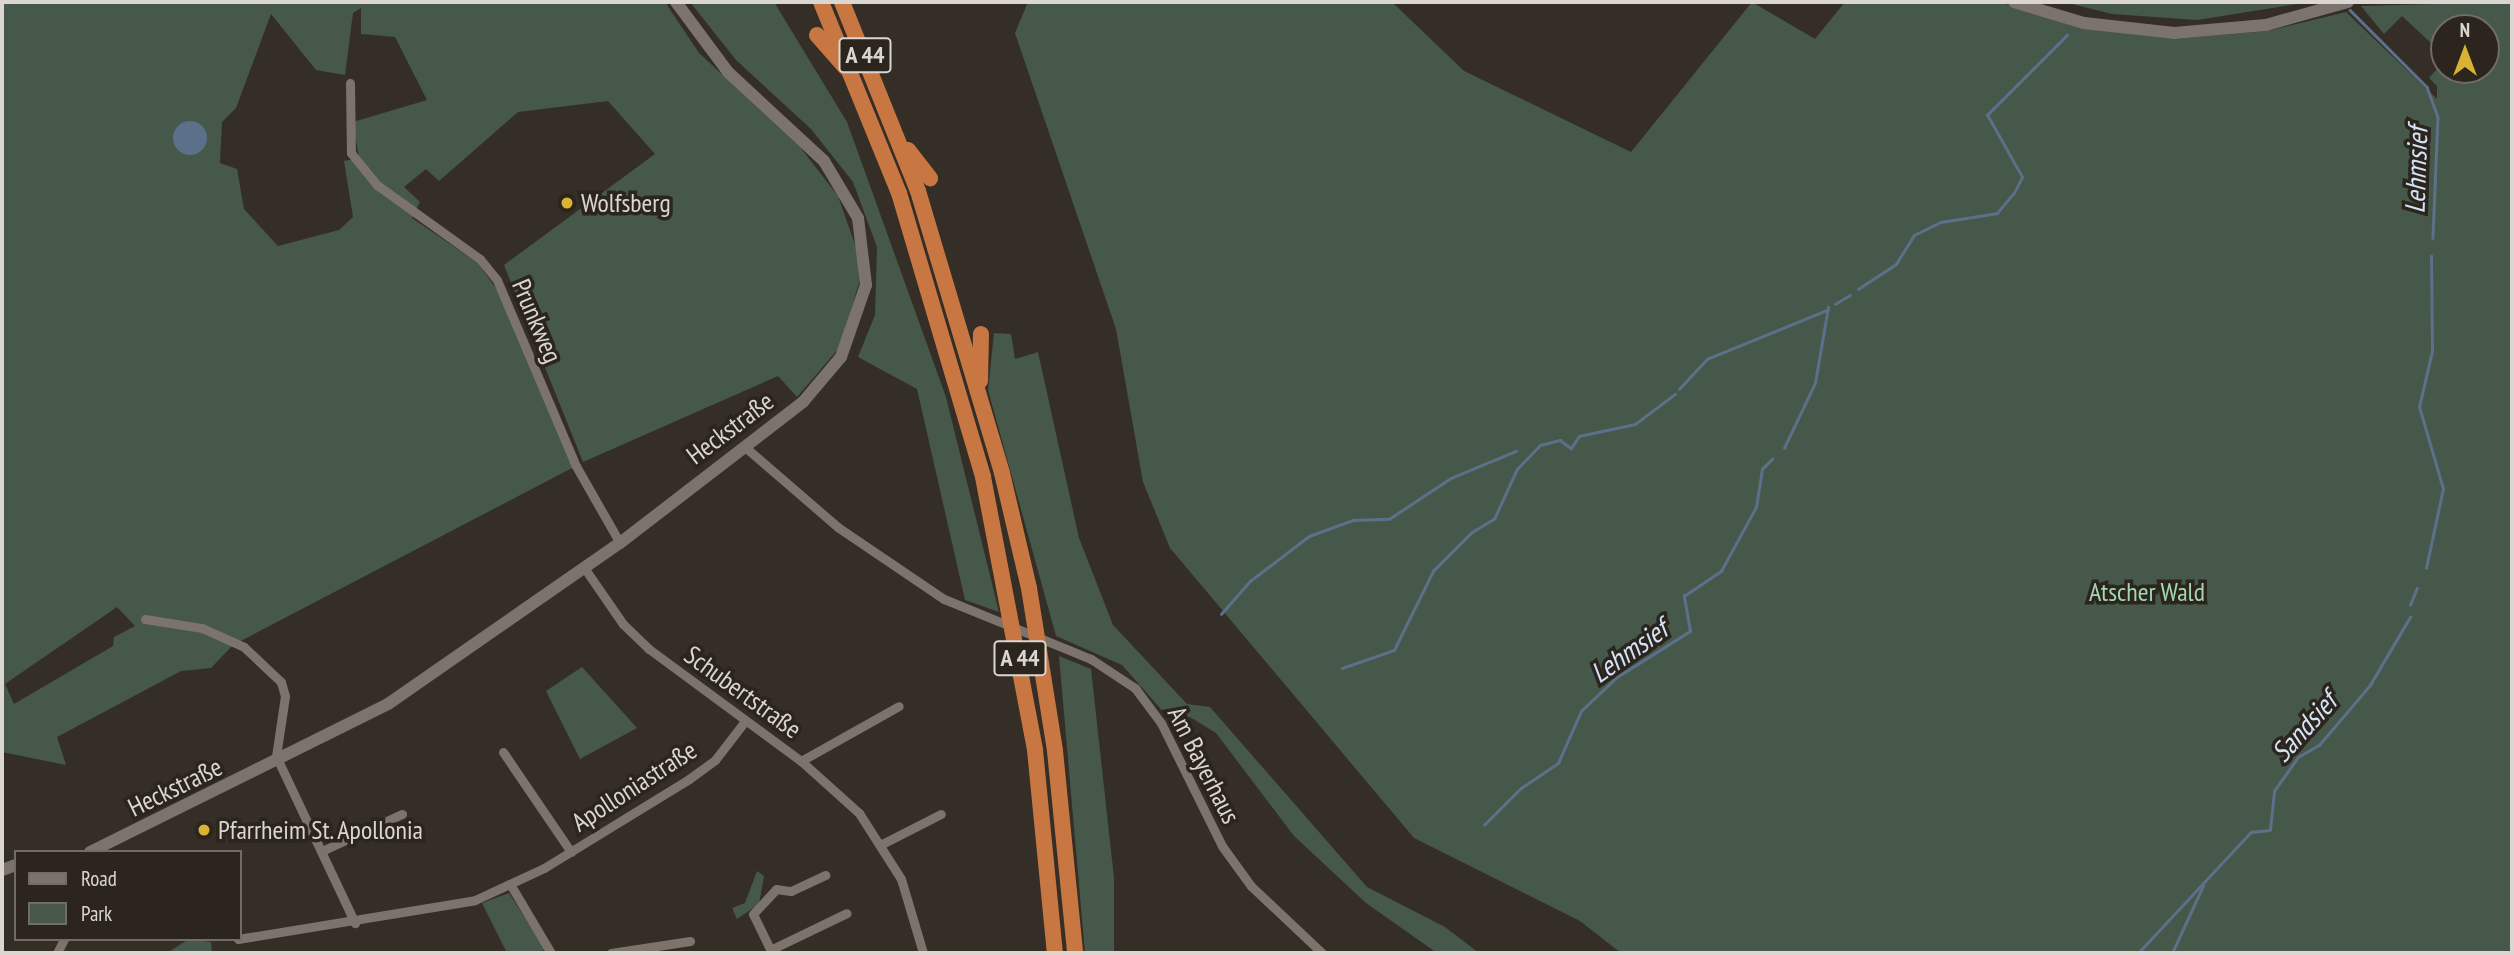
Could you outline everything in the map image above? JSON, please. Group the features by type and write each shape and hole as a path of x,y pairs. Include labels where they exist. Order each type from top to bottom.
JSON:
{"highway":[{"name":"A 44","path":"821,2 854,76 929,284 986,490 1035,750 1055,953"},
{"name":"A 44","path":"842,2 896,134 979,391 1029,588 1055,751 1075,953"},
{"path":"817,35 854,76"},
{"path":"896,134 930,178"},
{"path":"979,391 981,334"}],"main road":[{"name":"Heckstraße","path":"94,850 279,762 388,704 620,543 803,402 841,357 862,308 865,249 858,218 824,161 728,72 676,2"},
{"path":"2014,2 2084,23 2174,33 2266,25 2348,2"}],"street":[{"name":"Prunkweg","path":"351,82 351,153 377,185 480,258 497,280 576,466 620,543"},
{"name":"Am Bayerhaus","path":"745,447 839,528 963,608 1091,659 1118,673 1150,706 1222,846 1251,886 1322,953"},
{"name":"Schubertstraße","path":"585,569 623,624 842,795 882,844 919,924 923,953"},
{"path":"145,619 202,628 244,647 270,668 285,696 279,762 324,850 355,923"},
{"path":"801,761 899,706"},
{"name":"Apolloniastraße","path":"242,938 355,923 475,900 571,852 715,760 745,721"},
{"name":"Apolloniastraße","path":"503,752 571,852"},
{"path":"324,850 402,814"},
{"path":"882,844 941,814"},
{"path":"826,874 791,891 776,889 753,914 771,951 847,913"},
{"path":"510,884 551,953"},
{"path":"611,953 690,941"}],"green space":[{"path":"2,2 665,2 699,53 800,147 838,196 858,253 859,283 840,347 797,397 778,376 583,462 504,265 655,154 608,101 518,112 439,181 426,169 404,187 420,202 412,218 478,263 498,291 574,467 233,645 211,668 181,671 57,737 66,765 2,752","holes":["361,8 361,34 395,37 427,100 353,122 359,158 344,161 353,217 339,230 278,246 244,209 237,169 220,163 222,122 236,108 271,14 316,70 345,75 353,13","117,607 135,626 114,637 113,646 14,704 5,684"]},
{"path":"690,2 774,2 847,122 946,397 999,612 965,600 917,389 858,357 875,315 877,247 853,182 811,129 736,60"},
{"name":"Atscher Wald","path":"1028,2 1392,2 1464,71 1631,152 1752,2 1815,39 1845,2 1999,2 2083,28 2174,39 2267,31 2346,12 2437,99 2435,84 2500,84 2500,14 2430,14 2430,42 2402,16 2384,34 2361,6 2512,2 2512,953 1621,953 1580,921 1414,838 1170,548 1143,482 1116,329 1015,33"},
{"path":"2064,2 2310,2 2197,20 2112,14"},
{"path":"994,333 1011,334 1015,359 1038,352 1079,538 1113,625 1187,704 1210,707 1367,887 1445,927 1479,953 1437,953 1366,903 1294,836 1216,733 1190,717 1175,725 1122,665 1056,636 988,390"},
{"path":"1059,656 1091,669 1114,878 1114,953 1085,953"},
{"path":"582,667 637,728 580,759 546,691"},
{"path":"757,871 764,876 759,904 737,919 732,908 745,903"},
{"path":"509,893 545,949 539,953 507,953 482,903"},
{"path":"186,941 211,942 212,953 167,953"}],"water":[{"path":"190,121 202,126 207,138 202,150 190,155 178,150 173,138 178,126"}],"waterway":[{"name":"Lehmsief","path":"2350,10 2427,87 2438,117 2433,238"},
{"name":"Lehmsief","path":"1858,289 1896,264 1914,235 1941,222 1997,213 2014,193 2022,177 1987,115 2067,35"},
{"name":"Lehmsief","path":"2426,568 2443,489 2419,407 2432,351 2431,256"},
{"name":"Lehmsief","path":"1835,304 1850,295"},
{"name":"Lehmsief","path":"1784,448 1815,383 1828,307"},
{"name":"Lehmsief","path":"1679,389 1707,359 1827,310"},
{"name":"Lehmsief","path":"1342,668 1394,650 1433,571 1472,532 1494,519 1517,469 1540,445 1560,440 1571,448 1579,436 1635,424 1675,394"},
{"path":"1221,614 1250,581 1309,536 1353,520 1389,519 1451,478 1516,451"},
{"name":"Lehmsief","path":"1484,825 1521,788 1558,763 1581,711 1617,677 1690,631 1684,596 1721,571 1756,507 1762,469 1772,459"},
{"name":"Lehmsief","path":"2410,605 2417,588"},
{"name":"Sandsief","path":"2138,953 2251,832 2270,830 2274,791 2298,757 2319,745 2370,685 2410,617"},
{"name":"Sandsief","path":"2172,953 2203,886"}],"place":[{"name":"Wolfsberg","path":"567,203"},
{"name":"Pfarrheim St. Apollonia","path":"204,830"}]}
